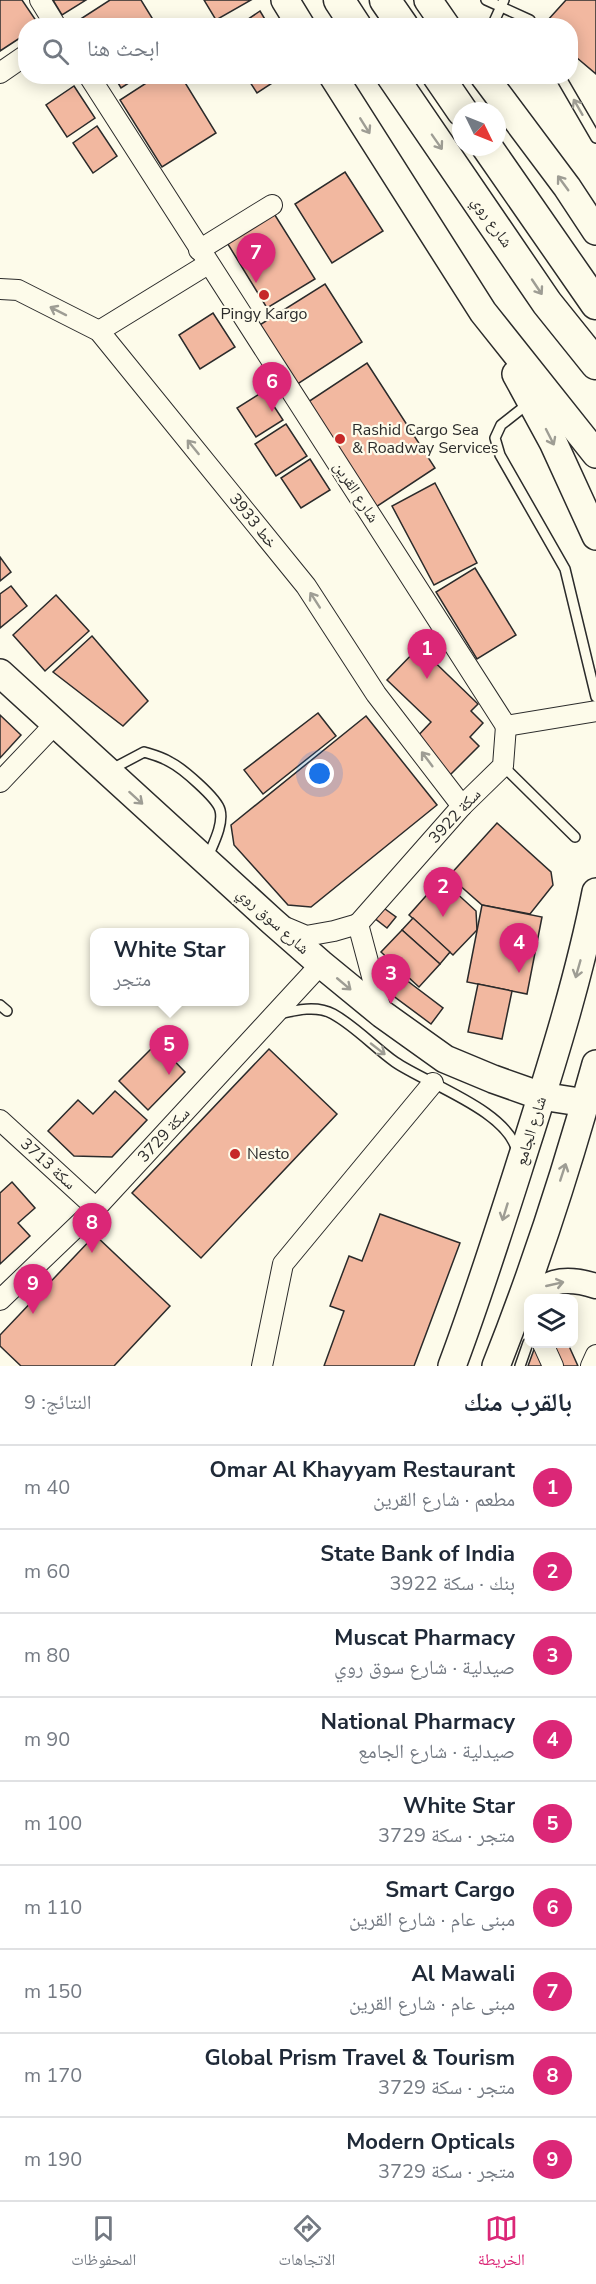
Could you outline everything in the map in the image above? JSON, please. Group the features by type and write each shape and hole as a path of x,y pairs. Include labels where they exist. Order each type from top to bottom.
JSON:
{"main road":[{"path":"285,0 296,18"},
{"path":"339,0 351,18"},
{"path":"385,0 397,18"},
{"path":"428,0 440,18"},
{"path":"338,84 483,312 553,442 596,536"},
{"name":"شارع روي","path":"397,84 547,303 596,364"},
{"path":"443,84 456,102"},
{"path":"491,84 567,187 596,231"},
{"path":"494,156 596,304"},
{"path":"483,312 596,454"},
{"name":"شارع سوق روي","path":"0,673 273,922 382,1014 445,1059 541,1096 586,1102"},
{"name":"شارع الجامع","path":"452,1366 481,1291 520,1166 588,931 596,892"},
{"path":"529,1294 596,1065"},
{"path":"496,1366 524,1311"}],"street":[{"path":"40,0 51,18"},
{"path":"1,69 18,59"},
{"name":"شارع القرين","path":"93,84 506,726"},
{"path":"99,332 272,205"},
{"name":"3933 خط","path":"0,289 18,290 99,332 306,586 376,694 462,806"},
{"path":"503,766 506,726 596,711"},
{"path":"0,782 55,724"},
{"name":"سكة 3922","path":"358,924 462,806 503,766"},
{"path":"273,922 306,936 358,924 382,1014"},
{"name":"سكة 3729","path":"0,1300 96,1208 321,964"},
{"path":"262,1366 283,1264 434,1083"},
{"name":"سكة 3713","path":"0,1120 96,1208"},
{"path":"536,1294 540,1288 560,1281 583,1282 596,1286"},
{"path":"545,1348 553,1366"},
{"path":"591,1366 596,1355"}],"lane":[{"path":"486,0 502,4 526,18"},
{"path":"496,18 502,4"},
{"path":"565,84 596,138"},
{"path":"531,401 501,425 495,438 500,455 565,569 596,698"},
{"path":"107,772 144,752 173,763 212,798 220,810 220,824 206,862"},
{"path":"503,766 575,837"},
{"path":"277,1014 304,1008 332,1013 395,1062 473,1105 501,1124 515,1144 520,1166"},
{"path":"520,1366 526,1348"},
{"path":"524,1355 528,1366"}],"building":[{"path":"0,0 22,0 34,18 18,18 18,39 0,51"},
{"path":"53,0 86,0 62,15"},
{"path":"110,0 141,0 152,18 82,18"},
{"path":"204,0 251,0 220,18 215,18"},
{"path":"566,0 596,0 596,74 578,59 578,18 550,18"},
{"path":"260,11 264,18 250,18"},
{"path":"145,84 186,84 216,133 162,167 120,100"},
{"path":"251,84 271,84 257,93"},
{"path":"74,86 95,118 67,137 46,105"},
{"path":"97,126 117,156 93,173 73,143"},
{"path":"345,172 383,231 332,263 295,204"},
{"path":"273,212 315,279 267,308 226,241"},
{"path":"325,284 362,342 296,385 258,326"},
{"path":"213,313 235,347 200,369 179,335"},
{"path":"367,363 435,468 376,507 308,402"},
{"path":"264,391 283,420 256,437 237,408"},
{"path":"286,424 307,456 276,476 255,444"},
{"path":"310,459 330,490 301,508 281,478"},
{"path":"435,483 477,563 434,585 392,506"},
{"path":"0,557 11,572 0,581"},
{"path":"475,568 516,635 477,659 436,592"},
{"path":"11,586 27,606 0,628 0,594"},
{"path":"56,595 89,631 45,671 13,635"},
{"path":"92,636 148,701 123,726 53,672"},
{"path":"419,647 478,704 471,711 483,723 470,737 479,746 450,775 414,740 431,722 387,680"},
{"path":"318,713 336,736 263,794 244,770"},
{"path":"0,715 21,735 0,758"},
{"path":"366,716 437,805 311,907 288,905 234,845 231,825"},
{"path":"497,823 551,872 553,885 530,914 482,905 449,876"},
{"path":"441,879 476,911 477,930 453,955 409,915"},
{"path":"482,905 542,917 527,994 467,982"},
{"path":"381,906 396,917 387,928 373,917"},
{"path":"413,918 450,952 440,964 402,930"},
{"path":"402,930 440,964 419,987 381,952"},
{"path":"393,970 443,1008 431,1024 380,986"},
{"path":"478,984 512,991 502,1039 468,1032"},
{"path":"157,1043 185,1072 148,1110 119,1081"},
{"name":"Nesto","path":"269,1049 337,1114 201,1258 132,1193"},
{"path":"115,1091 147,1120 112,1157 74,1156 48,1131 78,1100 93,1114"},
{"path":"12,1182 35,1208 18,1223 30,1236 0,1264 0,1193"},
{"path":"380,1214 460,1243 414,1366 324,1366 344,1311 330,1306 349,1256 362,1261"},
{"path":"95,1235 170,1306 114,1366 21,1366 0,1346 0,1335"},
{"path":"535,1348 570,1348 578,1366 528,1366"}],"place":[{"name":"Al Mawali","path":"256,283"},
{"name":"Pingy Kargo","path":"264,295"},
{"name":"Smart Cargo","path":"272,412"},
{"name":"Rashid Cargo Sea & Roadway Services","path":"340,439"},
{"name":"Omar Al Khayyam Restaurant","path":"427,679"},
{"name":"State Bank of India","path":"443,917"},
{"name":"National Pharmacy","path":"519,973"},
{"name":"Muscat Pharmacy","path":"391,1004"},
{"name":"White Star","path":"169,1075"},
{"name":"Nesto","path":"235,1154"},
{"name":"Global Prism Travel & Tourism","path":"92,1253"},
{"name":"Modern Opticals","path":"33,1314"}]}
